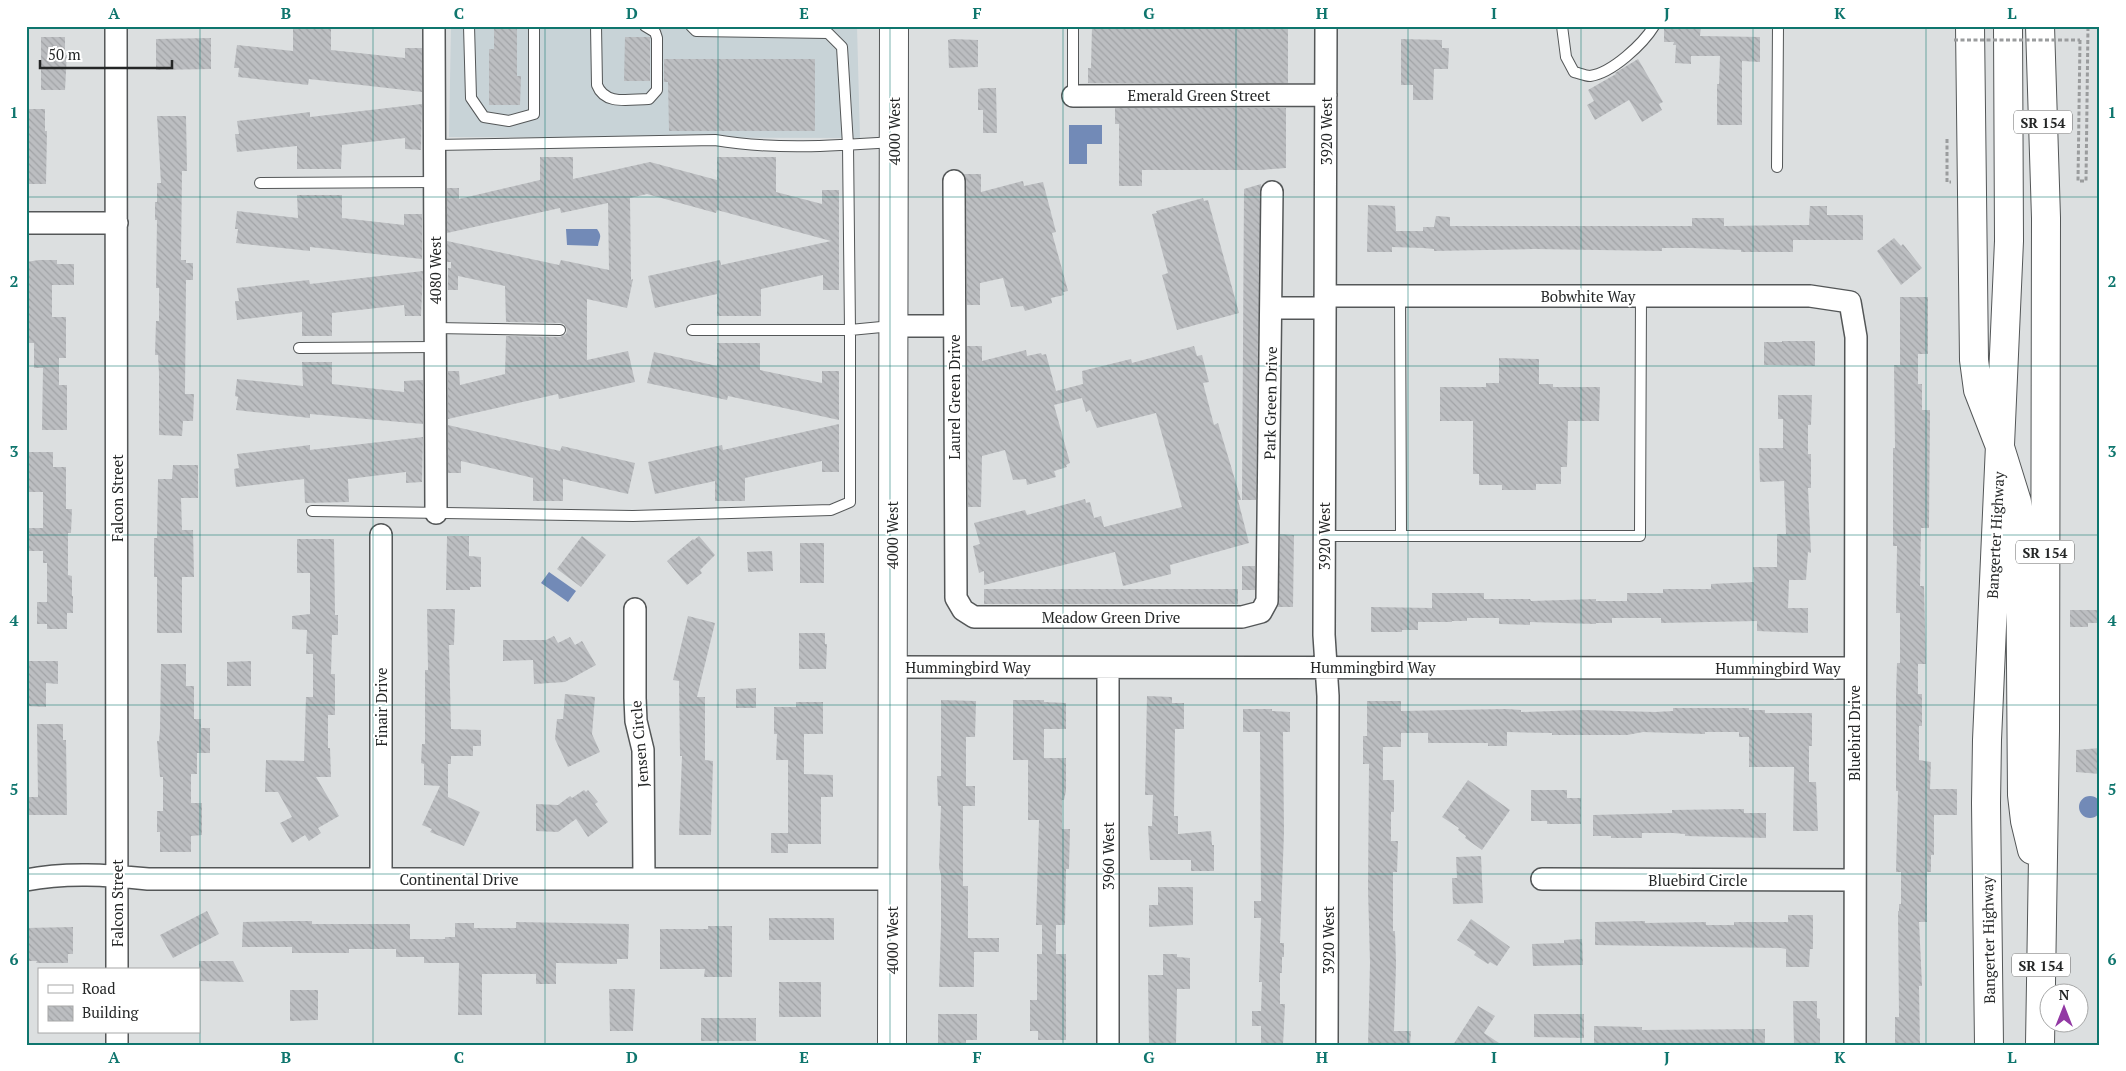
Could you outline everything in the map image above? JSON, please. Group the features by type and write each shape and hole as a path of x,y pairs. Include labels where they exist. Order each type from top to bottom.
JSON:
{"main road":[{"name":"4000 West","path":"892,1045 894,26"},
{"name":"Bangerter Highway","path":"1989,1045 1986,794 2008,241 2008,26"},
{"name":"SR 154","path":"2040,26 2046,218 2045,731 2040,1045"},
{"path":"1962,33 1974,360 1978,390 1999,444 2017,502 2020,532 2022,795 2025,821 2042,886"}],"street":[{"name":"Falcon Street","path":"116,26 117,968"},
{"name":"4080 West","path":"434,26 436,513"},
{"name":"3920 West","path":"1326,26 1324,635 1328,696 1327,1045"},
{"name":"Emerald Green Street","path":"1073,96 1326,95"},
{"name":"Laurel Green Drive","path":"954,181 956,598 963,610"},
{"name":"Park Green Drive","path":"1261,612 1267,601 1272,192"},
{"path":"26,223 116,223"},
{"name":"Bobwhite Way","path":"1272,308 1400,296 1810,296 1850,302"},
{"name":"Bluebird Drive","path":"1850,302 1856,337 1854,1045"},
{"path":"892,326 954,326"},
{"name":"Finair Drive","path":"381,536 382,879"},
{"name":"Jensen Circle","path":"636,609 635,698 636,721 643,759 644,879"},
{"name":"Meadow Green Drive","path":"963,610 974,617 1242,617 1261,612"},
{"name":"Hummingbird Way","path":"893,667 1854,668"},
{"name":"3960 West","path":"1108,668 1108,1045"},
{"name":"Continental Drive","path":"26,880 40,877 87,875 148,879 892,879"},
{"name":"Bluebird Circle","path":"1542,879 1854,880"}],"lane":[{"path":"469,26 471,98 484,117 509,121 534,114 534,26"},
{"path":"596,26 597,85 600,94 610,100 649,99 657,90 657,38 655,32 645,26"},
{"path":"312,511 633,516 831,510 850,502 848,145 842,47 828,33 696,31 690,26"},
{"path":"1073,26 1073,96"},
{"path":"1562,26 1566,57 1574,72 1590,76 1613,66 1645,40 1654,26"},
{"path":"1776,167 1778,26"},
{"path":"434,145 715,140 747,145 848,145 893,142"},
{"path":"260,183 435,182"},
{"path":"1400,296 1401,536"},
{"path":"1324,536 1640,536 1641,296"},
{"path":"692,330 850,330 892,326"},
{"path":"298,348 560,330"}],"path":[{"path":"1962,33 2080,40 2078,181 2086,181 2088,26"}],"shaded area":[{"path":"451,26 857,26 860,138 449,137"}],"water":[{"path":"1069,125 1102,125 1102,144 1087,144 1087,164 1069,164"},
{"path":"566,229 597,229 600,236 598,246 567,245"},
{"path":"549,572 576,591 568,602 541,583"},
{"path":"2090,796 2098,799 2101,807 2098,815 2090,818 2082,815 2079,807 2082,799"}],"building":[{"path":"1092,26 1288,26 1288,83 1088,83 1088,68 1091,68"},
{"path":"1664,26 1701,26 1700,36 1760,37 1760,62 1742,61 1742,125 1717,125 1717,84 1719,84 1720,56 1691,56 1691,64 1675,63 1676,45 1673,45 1674,42 1664,42"},
{"path":"293,28 331,28 331,50 405,58 405,48 422,48 422,92 309,79 308,85 238,77 239,68 234,68 237,45 293,51"},
{"path":"494,28 517,28 517,76 521,76 520,105 489,105 489,49 494,49"},
{"path":"41,37 65,37 65,53 67,53 65,90 41,90"},
{"path":"625,37 650,37 650,81 624,81"},
{"path":"211,38 211,69 156,70 156,39"},
{"path":"1401,39 1442,40 1442,48 1449,48 1448,69 1434,69 1433,100 1413,100 1413,85 1401,85"},
{"path":"948,40 978,40 978,67 949,68"},
{"path":"664,59 815,59 815,131 669,131 668,82 664,82"},
{"path":"1638,59 1663,102 1659,104 1662,110 1642,122 1629,100 1595,120 1587,105 1594,101 1588,90"},
{"path":"996,88 997,133 983,133 983,110 978,110 978,89"},
{"path":"422,104 421,150 405,149 405,138 342,145 341,169 297,169 297,146 237,152 235,134 239,134 237,121 310,112 310,117"},
{"path":"1115,108 1286,108 1286,168 1261,170 1142,170 1142,186 1119,186 1119,124 1115,124"},
{"path":"26,109 45,109 45,131 47,131 46,184 26,184"},
{"path":"157,116 186,116 187,171 182,171 181,260 186,260 186,263 193,263 193,280 186,280 185,394 194,394 193,421 183,421 182,436 159,435 159,373 158,355 155,355 156,321 159,321 159,288 156,288 157,220 155,220 155,202 157,202 157,183 161,183"},
{"path":"540,157 573,157 573,179 650,162 717,180 717,157 776,157 776,192 822,204 822,190 839,190 839,290 823,290 823,275 761,289 761,316 717,316 717,294 655,308 648,276 720,260 721,265 831,241 717,210 716,213 647,194 630,198 631,280 633,279 627,308 587,299 587,360 628,351 635,382 559,399 558,394 448,419 448,371 459,371 460,385 505,374 506,336 560,337 566,334 567,330 564,324 560,323 506,322 505,286 458,276 458,290 448,290 448,268 451,268 451,262 447,262 447,241 559,265 561,260 609,270 608,203 561,213 560,208 447,233 447,188 459,188 459,199 540,180"},
{"path":"964,174 981,174 981,192 1023,181 1024,186 1043,182 1056,232 1052,233 1068,291 1063,292 1064,295 1051,298 1052,303 1025,311 1023,306 1011,307 1003,278 980,283 980,305 967,305 966,181"},
{"path":"1261,184 1256,500 1242,500 1244,189"},
{"path":"297,195 342,195 342,218 404,225 404,214 422,214 422,259 310,247 310,251 236,243 238,229 235,229 237,211 298,218"},
{"path":"1203,198 1204,201 1208,200 1239,313 1177,330 1162,275 1168,273 1152,214 1157,213 1156,211"},
{"path":"1368,205 1395,206 1396,231 1423,231 1423,227 1434,227 1436,216 1450,217 1450,226 1692,226 1692,218 1724,218 1724,226 1809,225 1810,206 1827,206 1827,215 1863,215 1863,240 1793,240 1793,252 1741,252 1741,250 1692,248 1662,248 1662,251 1534,249 1434,251 1434,249 1392,247 1392,252 1367,252"},
{"path":"1894,238 1901,246 1903,244 1922,268 1901,285 1877,251"},
{"path":"57,260 57,264 74,264 74,285 52,285 52,317 66,317 66,358 59,358 59,385 67,385 67,430 42,430 43,368 34,368 34,343 26,343 26,262"},
{"path":"423,271 421,316 405,316 404,305 332,313 332,336 302,336 302,312 237,320 235,301 239,301 237,288 309,280 310,284"},
{"path":"1900,297 1928,297 1928,354 1918,354 1918,384 1922,384 1922,410 1930,410 1929,528 1921,528 1920,586 1924,586 1926,664 1918,664 1918,694 1922,694 1922,726 1919,726 1919,760 1931,762 1930,789 1957,789 1957,815 1934,815 1934,855 1931,855 1931,872 1927,872 1927,922 1919,922 1922,986 1919,986 1920,1045 1895,1045 1895,1017 1899,1017 1898,911 1899,904 1901,904 1901,872 1896,872 1898,791 1896,791 1896,694 1897,663 1900,663 1900,613 1896,613 1897,546 1893,546 1893,448 1895,448 1894,365 1900,365"},
{"path":"1815,341 1815,366 1764,365 1764,342"},
{"path":"717,343 760,343 760,370 822,383 822,371 839,371 839,420 728,396 727,400 647,383 654,352 717,366"},
{"path":"967,346 982,346 982,361 1026,350 1027,356 1041,353 1042,355 1046,354 1056,391 1083,384 1082,371 1131,359 1132,363 1194,346 1197,356 1202,355 1209,382 1203,383 1214,425 1218,423 1241,500 1238,500 1249,543 1170,565 1171,574 1123,586 1115,552 984,585 984,571 979,573 973,546 980,544 974,523 1025,510 1027,515 1085,499 1086,503 1090,502 1094,518 1101,516 1104,527 1182,507 1156,413 1097,428 1090,410 1086,412 1082,398 1054,405 1070,463 1066,465 1067,467 1054,471 1056,477 1027,485 1026,479 1013,480 1005,450 982,456 981,507 968,507"},
{"path":"1499,358 1539,359 1539,384 1553,384 1553,387 1600,387 1599,421 1568,421 1567,467 1561,467 1561,484 1536,484 1536,490 1502,490 1502,485 1479,485 1479,474 1473,474 1473,421 1440,421 1440,387 1486,387 1486,383 1499,383"},
{"path":"302,362 332,362 332,384 404,392 404,381 423,380 423,424 310,414 310,418 236,410 238,397 235,396 237,379 303,386"},
{"path":"1778,395 1812,395 1811,425 1808,425 1808,454 1811,454 1811,488 1808,488 1811,553 1808,552 1806,580 1789,580 1788,608 1808,608 1808,633 1757,631 1757,621 1661,623 1661,618 1612,618 1612,623 1596,624 1530,622 1530,625 1499,624 1499,618 1467,618 1467,621 1418,622 1418,630 1371,632 1371,607 1432,608 1432,593 1484,593 1484,599 1530,599 1531,601 1596,599 1596,601 1627,601 1627,593 1663,593 1663,589 1711,589 1711,584 1754,582 1753,567 1777,567 1777,534 1786,534 1784,481 1760,482 1759,448 1783,448 1783,419 1778,419"},
{"path":"839,424 839,472 822,472 822,461 745,478 745,501 715,501 715,481 655,494 648,462 722,445 723,450"},
{"path":"448,425 560,451 562,446 635,463 628,494 563,479 563,501 533,501 533,478 461,461 461,473 448,473"},
{"path":"423,437 422,482 406,483 406,472 348,479 349,502 305,503 304,479 236,487 234,469 239,468 237,454 310,445 310,450"},
{"path":"29,452 53,452 53,467 66,467 66,509 72,509 71,533 68,533 68,575 72,576 73,596 73,613 67,613 67,629 47,629 47,624 37,624 37,602 47,602 47,563 43,563 43,551 27,551 27,528 43,528 43,492 29,492"},
{"path":"173,465 198,465 198,498 181,498 182,530 193,530 194,577 182,577 182,633 157,633 157,577 154,577 154,538 157,538 158,479 172,479"},
{"path":"1280,534 1294,535 1293,607 1278,607"},
{"path":"447,536 469,536 469,556 481,557 481,587 470,587 470,590 446,590"},
{"path":"582,536 606,555 581,587 557,569"},
{"path":"699,536 715,555 700,570 702,573 687,585 667,561"},
{"path":"297,539 334,539 335,615 338,615 338,635 332,635 331,674 335,674 335,715 328,715 328,748 330,748 331,777 316,777 339,816 318,828 321,833 309,841 305,835 292,843 280,823 292,817 278,792 265,792 266,760 304,761 306,697 313,697 313,654 306,654 307,630 292,629 292,616 310,614 310,573 297,573"},
{"path":"800,543 824,543 824,583 800,583"},
{"path":"772,551 773,571 748,572 747,552"},
{"path":"1242,566 1255,566 1255,590 1242,590"},
{"path":"984,589 1238,589 1238,604 984,604"},
{"path":"427,609 455,609 454,645 449,645 451,729 481,730 481,746 473,746 473,756 451,756 451,764 448,764 448,797 480,812 464,846 430,832 432,829 422,825 440,786 424,785 424,764 421,763 422,744 425,744 425,670 428,670"},
{"path":"2070,610 2100,610 2100,623 2088,623 2088,627 2070,627"},
{"path":"688,616 715,623 697,697 705,697 705,760 713,761 711,835 679,835 682,756 680,756 679,681 673,680"},
{"path":"799,633 825,633 825,644 827,644 826,669 799,669"},
{"path":"554,636 558,643 570,637 575,645 582,641 596,665 565,682 534,684 533,660 503,661 503,640 546,640"},
{"path":"26,661 58,661 58,684 46,683 46,707 26,706"},
{"path":"251,661 251,686 227,686 227,662"},
{"path":"161,664 186,664 186,686 194,686 194,719 201,719 201,728 210,728 210,753 197,753 197,774 191,774 191,803 202,803 202,835 191,836 191,852 160,852 160,832 157,832 157,811 163,811 163,777 160,777 157,741 159,741 160,729"},
{"path":"756,688 756,708 736,708 736,689"},
{"path":"565,694 595,697 592,734 600,752 568,767 555,739 557,719 563,719"},
{"path":"1147,696 1172,697 1172,703 1184,703 1184,729 1175,729 1174,816 1178,816 1178,834 1211,831 1212,845 1214,845 1214,871 1191,871 1191,860 1150,860 1148,826 1152,826 1153,795 1145,795"},
{"path":"941,700 976,701 975,737 966,737 966,786 975,786 975,806 963,806 963,886 968,886 968,938 999,938 999,952 974,952 974,987 939,987 941,806 938,806 937,776 941,776"},
{"path":"1013,700 1044,700 1044,702 1066,703 1066,729 1044,729 1044,758 1066,758 1066,791 1064,800 1062,800 1062,829 1070,829 1069,869 1066,869 1065,925 1056,925 1056,954 1066,954 1066,1040 1038,1040 1038,1031 1030,1031 1030,1000 1037,1000 1037,954 1042,954 1042,925 1036,925 1039,820 1028,820 1028,760 1013,760"},
{"path":"1367,701 1401,701 1401,711 1506,709 1521,710 1521,712 1584,710 1655,712 1673,711 1673,708 1749,708 1749,710 1765,710 1765,713 1812,713 1812,746 1809,746 1809,782 1816,782 1818,831 1793,831 1794,767 1749,767 1749,737 1739,737 1739,732 1705,732 1705,734 1643,732 1627,735 1552,735 1552,733 1507,732 1507,746 1488,746 1488,743 1428,743 1428,733 1401,733 1401,747 1383,747 1383,780 1394,780 1394,812 1391,812 1391,841 1398,841 1397,872 1393,872 1393,931 1395,931 1396,964 1394,1031 1411,1031 1410,1045 1368,1045 1370,963 1368,889 1369,764 1363,764 1363,736 1367,736"},
{"path":"796,702 823,702 823,734 804,734 804,774 833,775 833,797 821,797 821,844 788,844 788,853 771,853 771,833 788,833 788,760 776,760 777,734 774,734 774,707 796,707"},
{"path":"1243,709 1272,709 1272,711 1290,712 1290,732 1283,732 1284,832 1280,943 1284,943 1284,957 1282,957 1282,973 1280,973 1280,1004 1285,1004 1283,1045 1261,1045 1261,1026 1252,1026 1252,1011 1261,1011 1262,982 1259,982 1261,918 1254,918 1254,901 1261,901 1260,732 1243,732"},
{"path":"37,724 63,724 63,740 66,740 67,815 26,815 26,797 38,797"},
{"path":"2100,748 2100,774 2076,772 2076,750"},
{"path":"1468,780 1510,810 1482,850 1465,838 1466,836 1458,830 1459,828 1442,817"},
{"path":"584,790 586,792 588,790 598,802 595,804 608,822 588,837 576,819 558,832 536,831 536,804 558,805 570,796 572,798"},
{"path":"1531,790 1567,790 1567,798 1581,798 1581,824 1547,824 1547,821 1531,821"},
{"path":"1744,809 1744,813 1766,813 1766,838 1685,836 1685,834 1673,833 1642,833 1642,838 1593,836 1593,815 1672,813 1672,810"},
{"path":"1481,856 1483,903 1453,904 1452,878 1457,878 1456,857"},
{"path":"1158,887 1193,887 1193,925 1149,927 1149,905 1158,905"},
{"path":"207,911 219,934 173,958 160,935"},
{"path":"1788,915 1813,915 1813,949 1810,949 1809,967 1786,967 1786,949 1781,948 1595,945 1595,922 1706,922 1706,925 1734,925 1734,922 1788,922"},
{"path":"769,918 834,918 834,940 769,940"},
{"path":"1471,919 1510,947 1497,966 1490,962 1488,964 1474,955 1476,952 1457,940"},
{"path":"312,921 312,924 410,924 410,939 445,939 445,937 455,937 455,923 474,923 474,928 516,928 516,922 629,924 628,959 617,959 617,964 556,963 556,984 536,984 536,974 482,974 482,1015 458,1015 459,963 424,963 424,957 396,957 396,949 349,949 349,953 292,953 292,947 242,947 243,922"},
{"path":"708,926 732,926 732,977 704,977 705,969 660,969 660,929 708,929"},
{"path":"73,927 73,954 68,954 68,963 36,963 37,961 26,961 26,928"},
{"path":"1582,939 1583,965 1533,966 1532,944 1564,943 1564,940"},
{"path":"1163,954 1177,954 1177,957 1190,958 1190,989 1177,989 1176,1045 1149,1045 1148,975 1163,975"},
{"path":"199,961 233,961 244,982 200,981"},
{"path":"779,982 821,982 821,1017 779,1017"},
{"path":"609,989 635,989 633,1031 610,1031"},
{"path":"290,990 318,990 318,1020 290,1021"},
{"path":"1793,1001 1817,1001 1817,1018 1820,1019 1820,1045 1794,1045"},
{"path":"1478,1006 1495,1016 1484,1033 1502,1045 1453,1045"},
{"path":"938,1014 977,1014 977,1040 966,1040 966,1045 938,1045"},
{"path":"1534,1014 1584,1014 1584,1038 1534,1037"},
{"path":"701,1018 756,1018 756,1041 701,1041"},
{"path":"1594,1026 1642,1027 1642,1030 1765,1029 1765,1045 1594,1045"}]}
